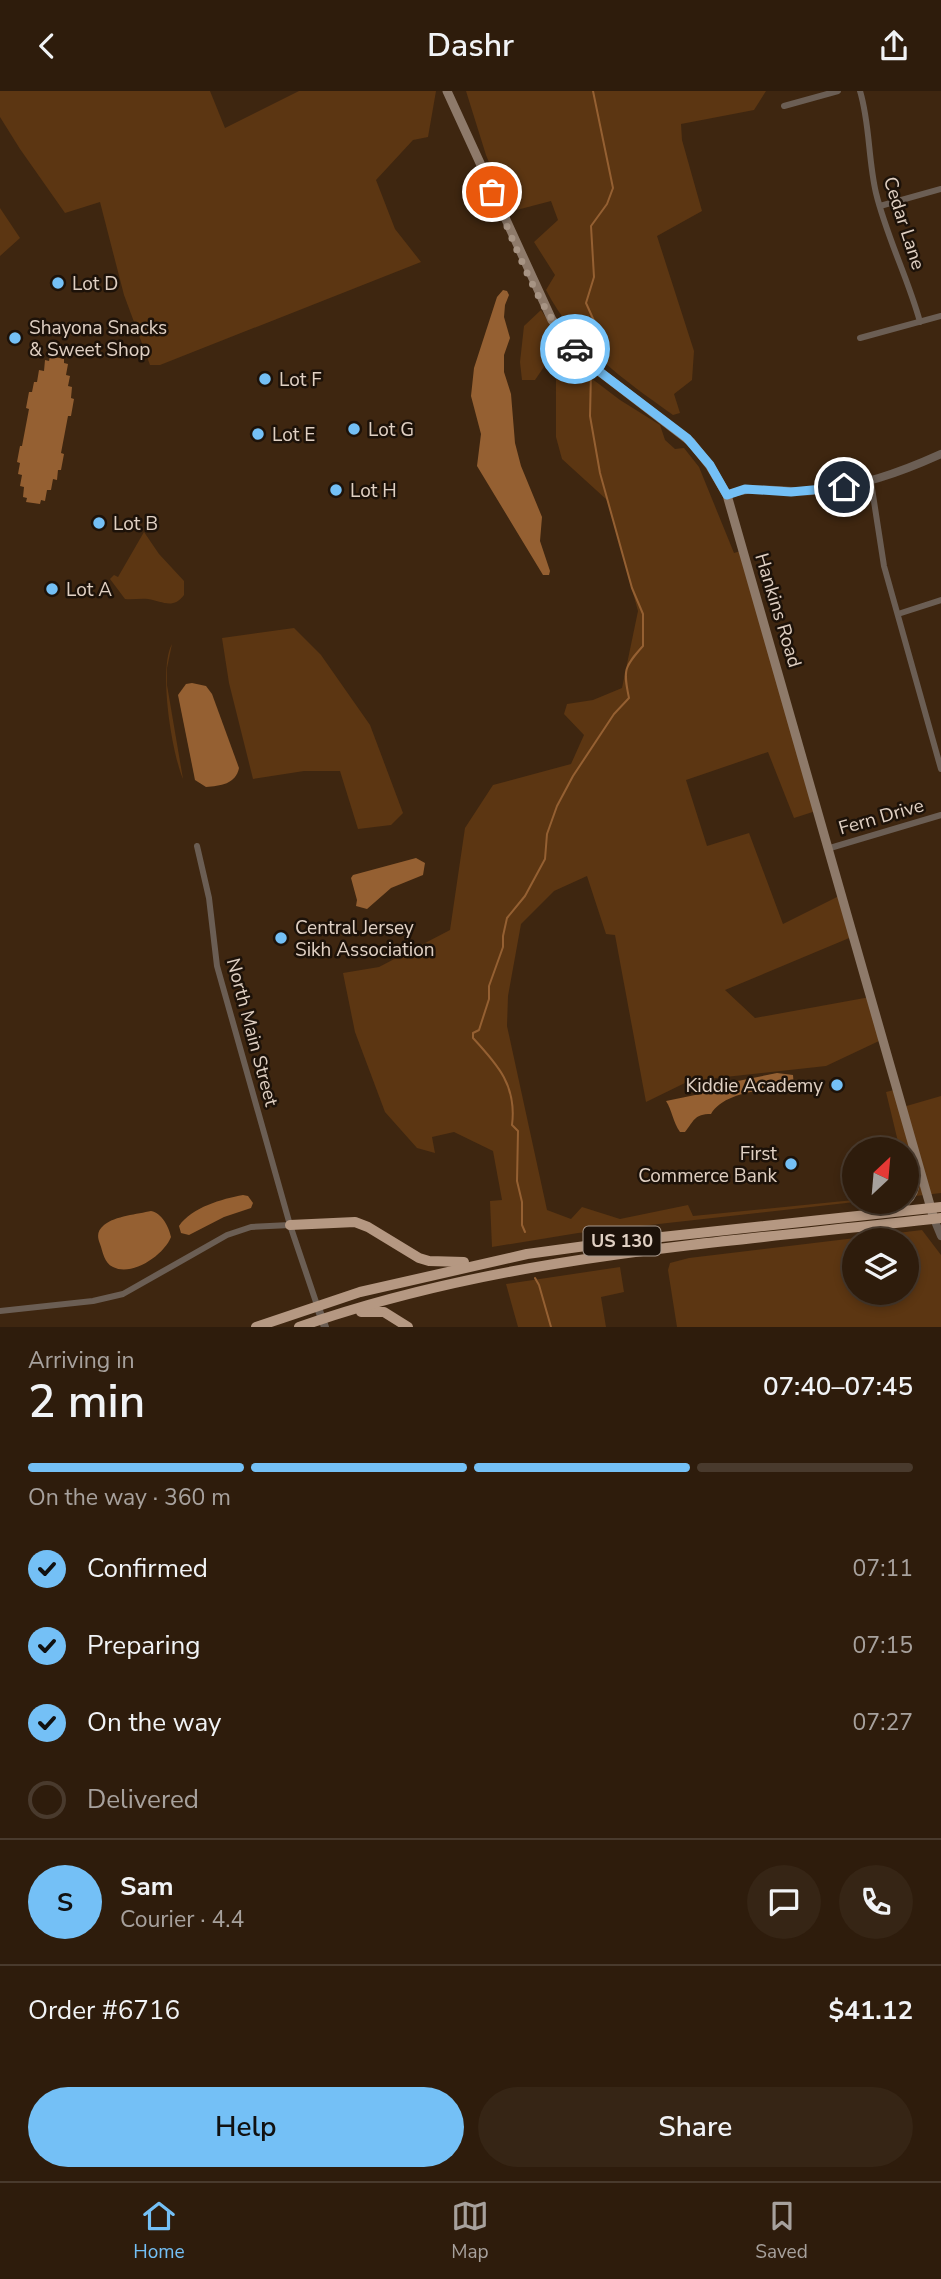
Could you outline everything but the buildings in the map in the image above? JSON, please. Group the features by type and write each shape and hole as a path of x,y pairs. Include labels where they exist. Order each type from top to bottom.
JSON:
{"highway":[{"name":"US 130","path":"919,1213 937,1213"},
{"name":"US 130","path":"299,1327 323,1323 348,1312 450,1284 553,1263 937,1213"},
{"name":"US 130","path":"256,1327 317,1305 405,1280 495,1260 615,1241 866,1215"},
{"path":"290,1225 355,1222 424,1260 495,1260"},
{"path":"348,1312 384,1312 408,1327"}],"main road":[{"name":"Hankins Road","path":"447,91 544,305 557,327 587,362 687,438 710,465 727,495 911,1137"},
{"name":"Hankins Road","path":"919,1161 937,1213"}],"street":[{"path":"784,106 838,91"},
{"name":"Cedar Lane","path":"860,91 880,206 920,322"},
{"path":"880,206 941,189"},
{"path":"860,338 941,316"},
{"path":"727,495 745,489 809,491 871,482 941,454"},
{"path":"871,482 884,566 941,769"},
{"path":"898,614 941,600"},
{"path":"933,740 941,737"},
{"name":"Fern Drive","path":"830,848 941,815"},
{"name":"North Main Street","path":"197,846 209,898 217,966 290,1225 317,1305"},
{"path":"937,1213 941,1236"},
{"path":"0,1311 93,1301 123,1294 227,1235 251,1227 290,1225"},
{"path":"317,1305 323,1323"}],"shaded area":[{"path":"0,91 210,91 225,128 299,91 436,91 428,137 413,140 376,180 395,229 421,262 160,365 150,365 124,295 100,202 65,213 0,117"},
{"path":"466,91 766,91 754,110 681,124 682,140 702,211 657,236 694,351 692,380 674,394 680,413 673,415 618,374 586,345 558,310 546,290 555,275 534,242 558,220 551,201 509,212 486,155"},
{"path":"0,208 20,238 0,256"},
{"path":"503,290 509,295 504,317 510,338 504,355 504,372 511,394 515,443 521,466 542,517 540,541 549,575 543,575 477,466 481,434 471,396 474,368 497,297"},
{"path":"541,310 564,346 552,355 535,380 522,380 520,362 524,326"},
{"path":"50,356 64,359 64,363 68,364 66,375 70,376 68,386 72,387 71,398 74,399 61,453 64,454 61,470 58,470 57,480 53,479 51,490 47,490 45,501 41,500 40,504 26,502 27,498 23,497 24,487 20,486 22,475 18,474 20,463 17,462 29,409 26,408 29,392 32,392 39,370 44,371 45,360 49,361"},
{"path":"566,359 620,400 660,425 665,440 675,449 684,448 699,467 734,553 744,550 819,810 794,818 768,752 686,780 707,846 749,833 783,924 843,894 854,936 725,990 755,1018 870,997 879,1041 826,1066 689,1081 646,1102 615,935 606,934 587,876 554,891 521,924 508,996 507,1026 547,1210 571,1219 582,1207 620,1219 688,1205 693,1216 842,1201 842,1203 578,1233 492,1247 490,1201 502,1200 493,1151 454,1132 432,1137 435,1153 417,1148 385,1112 355,1032 343,973 379,967 450,930 465,828 493,785 571,764 584,735 564,714 567,704 593,700 622,688 638,611 607,500 562,459 556,437 556,380"},
{"path":"144,532 159,554 184,581 184,595 176,602 125,599 110,579 114,575 118,577"},
{"path":"294,628 321,655 370,725 403,813 391,825 358,829 340,771 304,771 253,779 229,683 222,638"},
{"path":"172,644 167,685 183,779 171,731 166,691 166,672 168,656"},
{"path":"186,684 206,686 212,694 239,768 235,778 222,785 206,787 195,780 178,695"},
{"path":"416,858 425,863 423,875 391,888 367,909 356,906 351,878 353,875"},
{"path":"777,1073 793,1075 794,1088 788,1092 768,1090 735,1096 711,1114 698,1117 685,1132 680,1132 666,1101 700,1094 708,1087"},
{"path":"898,1089 903,1107 941,1096 941,1193 919,1196 919,1137 897,1137 886,1092"},
{"path":"243,1195 248,1196 253,1203 251,1208 224,1217 189,1235 181,1233 179,1226 199,1209"},
{"path":"151,1211 162,1217 171,1237 162,1251 138,1267 121,1269 110,1265 104,1257 99,1241 100,1229 114,1219"},
{"path":"919,1230 922,1230 941,1255 941,1327 677,1327 668,1270 670,1263 689,1258 842,1240 842,1305 919,1305"},
{"path":"620,1267 624,1292 601,1297 606,1327 518,1327 506,1284"}],"waterway":[{"path":"593,91 613,188 607,204 591,226 594,277 586,303 599,332 594,361"},
{"path":"525,1232 517,1181 518,1131 512,1125 512,1099 504,1077 473,1038 473,1033 479,1030 489,999 489,986 503,947 507,918 525,896 545,859 547,834 557,806 573,776 614,714 629,698 627,669 643,646 643,614 632,588 600,473 590,416 591,372"},
{"path":"535,1278 551,1327"}],"way so far":[{"path":"492,192 544,305 575,349"}],"place":[{"name":"Lot D","path":"58,283"},
{"name":"Shayona Snacks & Sweet Shop","path":"15,338"},
{"name":"Lot F","path":"265,379"},
{"name":"Lot G","path":"354,429"},
{"name":"Lot E","path":"258,434"},
{"name":"Lot H","path":"336,490"},
{"name":"Lot B","path":"99,523"},
{"name":"Lot A","path":"52,589"},
{"name":"Central Jersey Sikh Association","path":"281,938"},
{"name":"Kiddie Academy","path":"837,1085"},
{"name":"First Commerce Bank","path":"791,1164"}],"route":[{"path":"575,349 587,362 687,438 710,465 727,495 745,489 791,492 844,487"}]}
